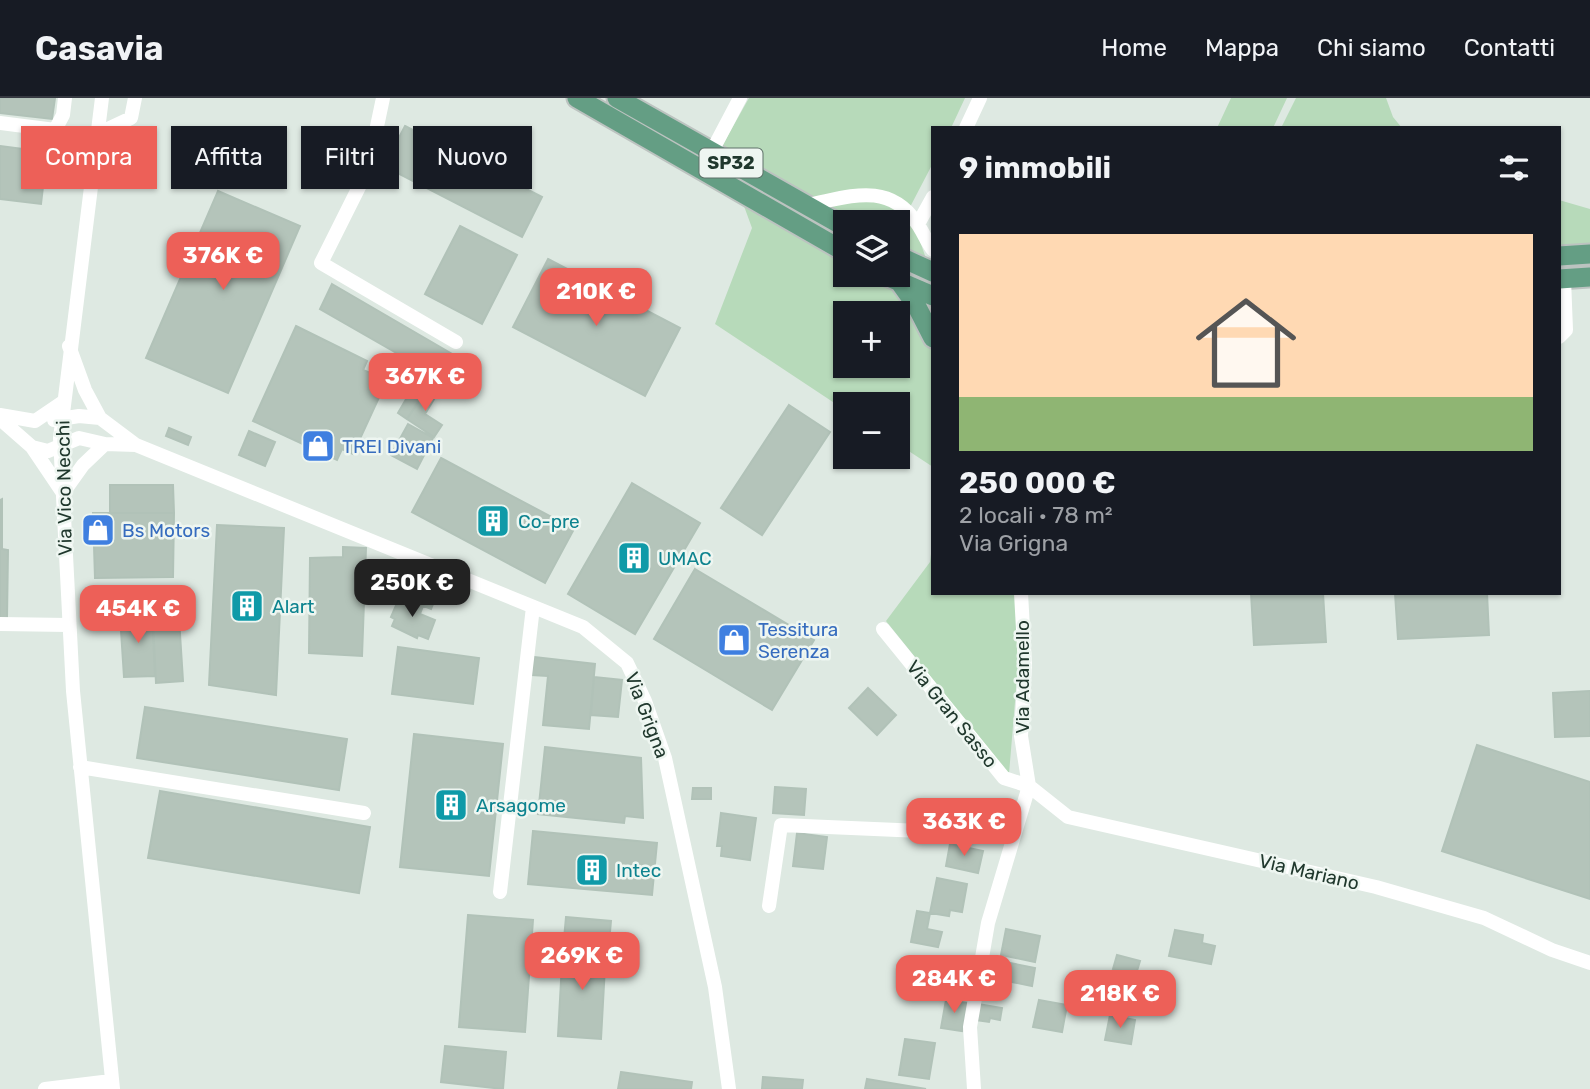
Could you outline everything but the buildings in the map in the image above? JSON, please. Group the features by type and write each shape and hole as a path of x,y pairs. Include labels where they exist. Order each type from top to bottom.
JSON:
{"main road":[{"name":"SP32","path":"577,98 833,245"},
{"name":"SP32","path":"617,98 833,221"},
{"path":"1561,256 1590,254"},
{"path":"910,261 931,271"},
{"path":"1562,279 1590,277"},
{"path":"899,287 916,305 931,334"},
{"path":"910,287 931,295"}],"street":[{"path":"0,122 55,130 63,115 65,98"},
{"name":"Via Vico Necchi","path":"98,126 102,98"},
{"path":"114,126 131,118 135,98"},
{"path":"383,98 369,169 321,263 456,342"},
{"path":"711,153 740,98"},
{"path":"967,126 980,98"},
{"name":"Via Vico Necchi","path":"90,189 69,346 61,447 68,625 112,1085"},
{"path":"806,205 843,195 878,196 895,202 918,224 931,247"},
{"path":"918,224 931,201"},
{"path":"1561,335 1566,330 1562,279"},
{"name":"Via Grigna","path":"69,346 85,390 100,418 136,445 583,627 627,663 645,701 665,758 715,988 729,1089"},
{"path":"36,421 63,402"},
{"path":"0,417 36,421 79,416 100,418"},
{"path":"0,417 32,447 63,493 83,465 106,444"},
{"path":"62,420 79,438 106,444 136,445"},
{"path":"32,447 48,451 79,438"},
{"name":"Via Adamello","path":"974,1089 970,1027 988,923 1029,786 1021,736 1025,664 1021,595"},
{"path":"500,892 533,607"},
{"path":"0,624 68,625"},
{"name":"Via Gran Sasso","path":"883,629 1004,778 1029,786"},
{"path":"80,768 364,813"},
{"name":"Via Mariano","path":"1029,786 1069,817 1376,887 1484,918 1552,950 1590,963"},
{"path":"769,906 781,825 1014,835"},
{"path":"44,1089 112,1085"}],"green space":[{"path":"749,98 965,98 952,126 931,126 931,167 909,210 833,210 833,287 910,287 910,212 931,273 931,466 910,452 910,392 833,392 833,402 715,324 752,228 722,146"},
{"path":"1231,98 1287,98 1274,126 1218,126"},
{"path":"1296,98 1386,98 1393,117 1400,126 1282,126"},
{"path":"1561,201 1590,209 1590,246 1561,248"},
{"path":"931,554 931,595 1024,595 1009,774 886,621 930,562"}],"place":[{"name":"TREI Divani","path":"318,446"},
{"name":"Co-pre","path":"493,521"},
{"name":"Bs Motors","path":"98,530"},
{"name":"UMAC","path":"634,558"},
{"name":"Alart","path":"247,606"},
{"name":"Tessitura Serenza","path":"734,640"},
{"name":"Arsagome","path":"451,805"},
{"name":"Intec","path":"592,870"}]}
